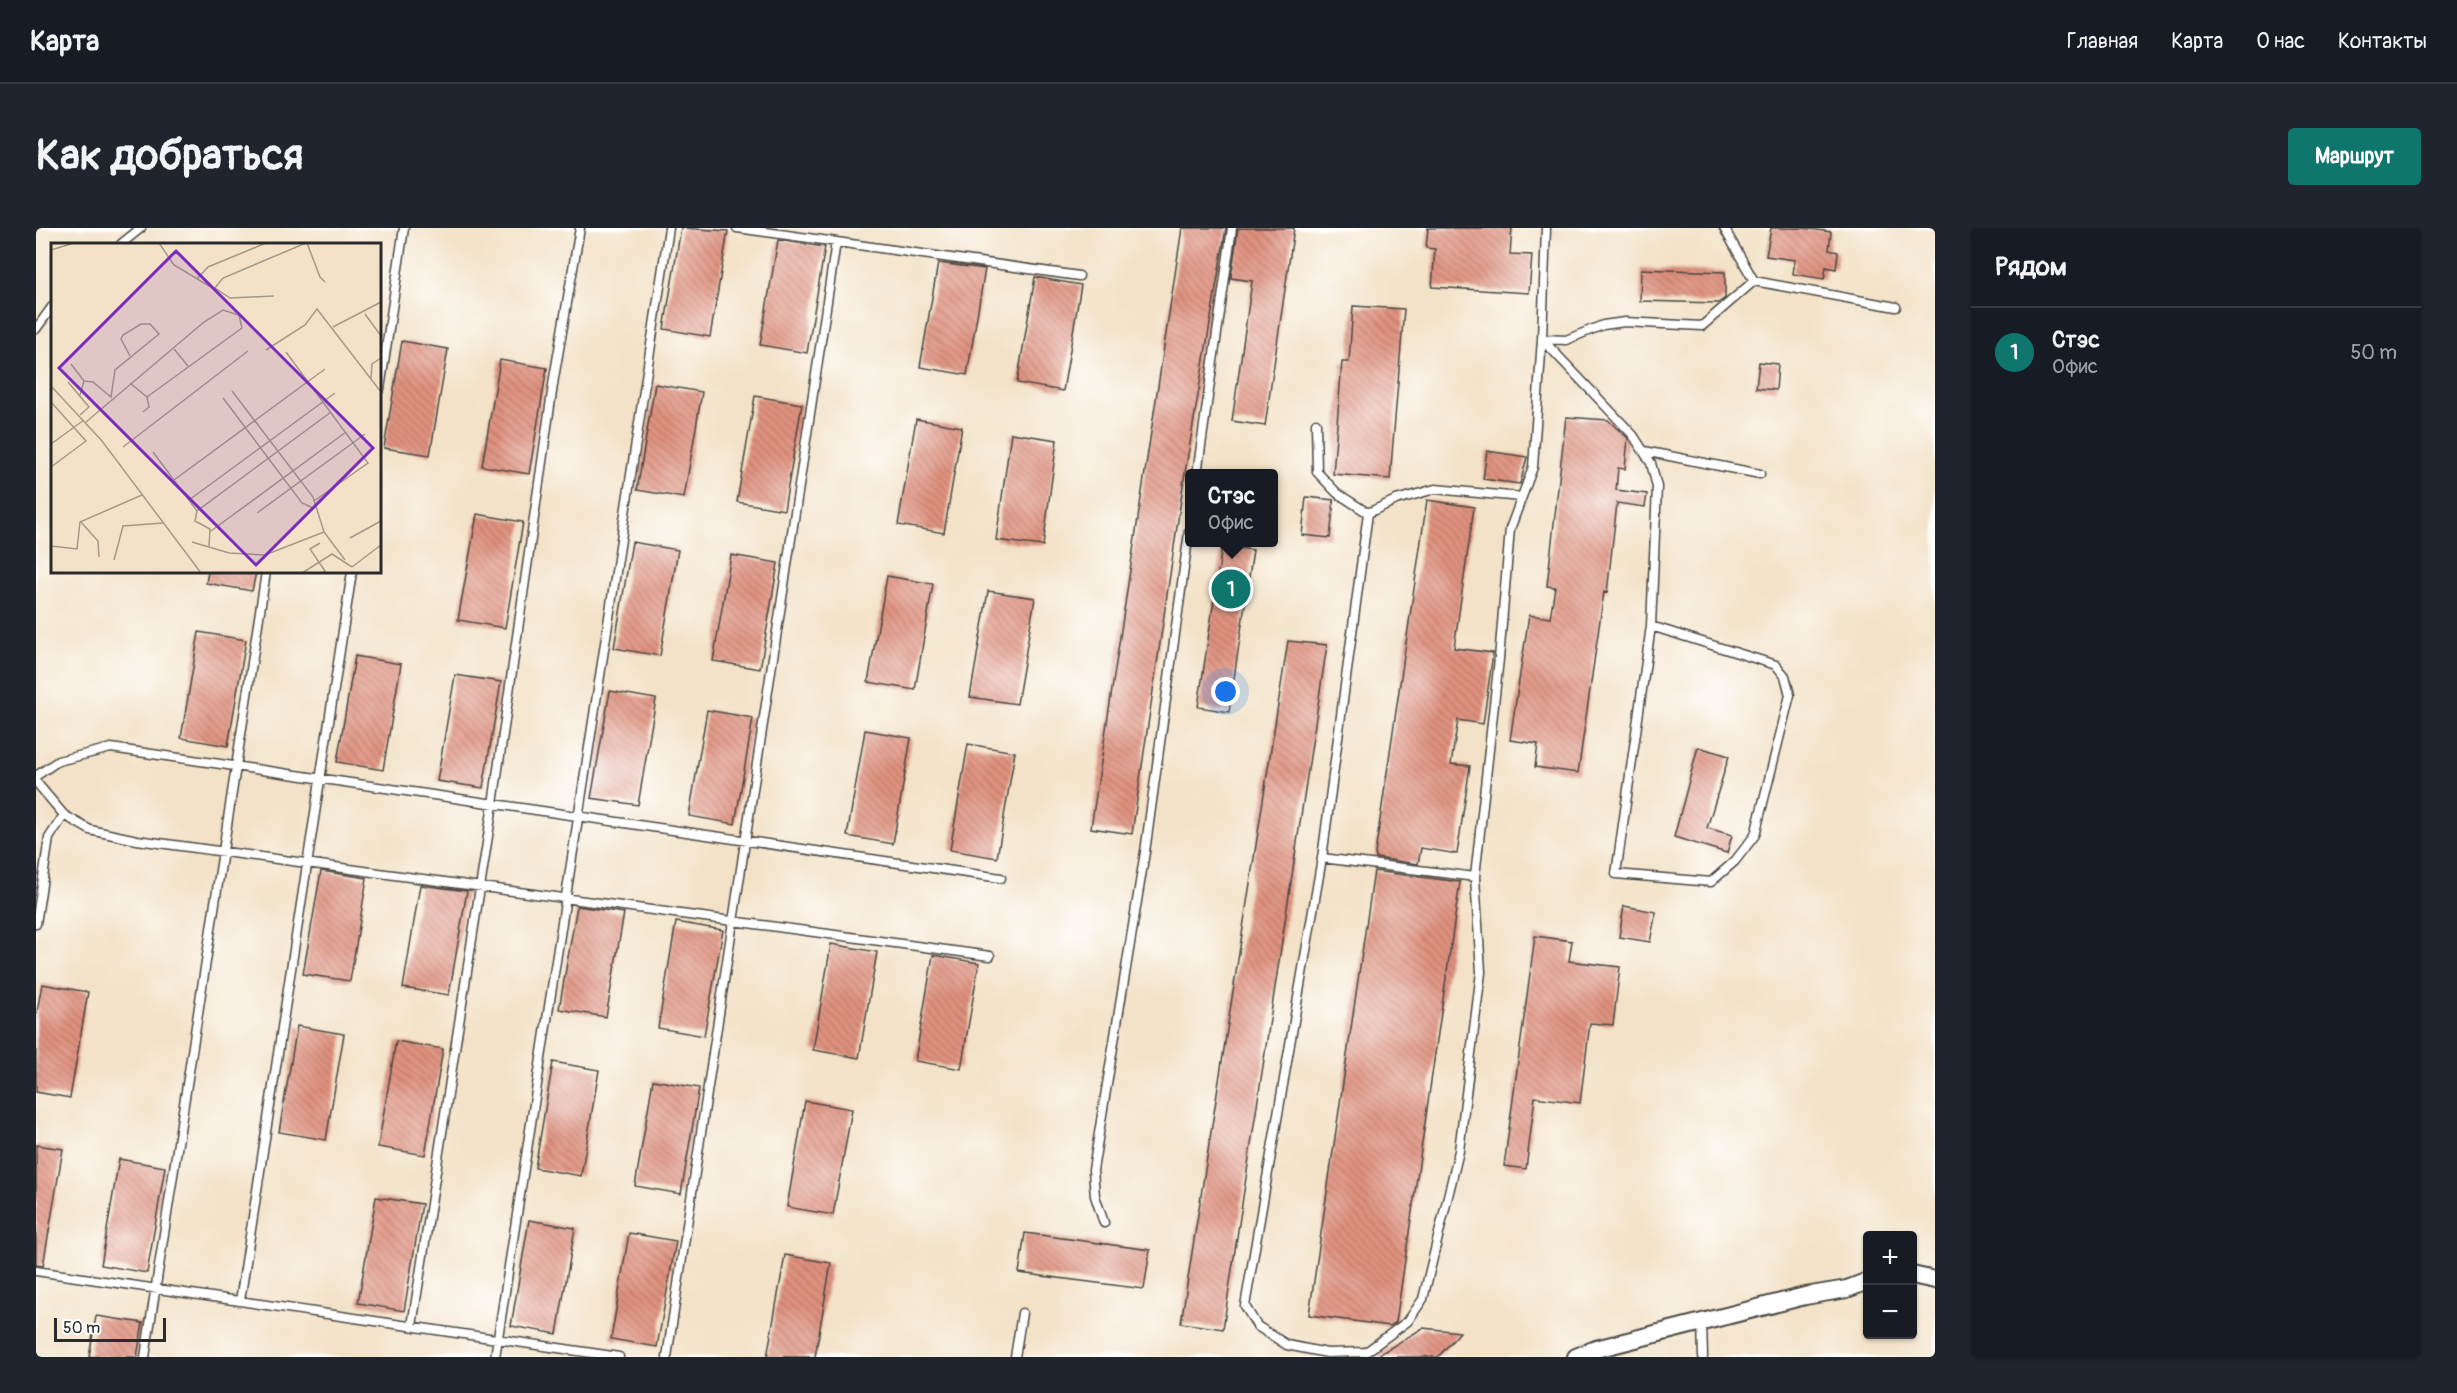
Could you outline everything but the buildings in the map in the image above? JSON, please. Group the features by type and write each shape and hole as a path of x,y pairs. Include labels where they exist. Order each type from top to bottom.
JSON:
{"street":[{"path":"1917,1276 1935,1280"},
{"path":"1576,1357 1596,1349 1805,1296 1847,1289 1863,1283"}],"lane":[{"path":"122,243 141,228"},
{"path":"381,382 404,228"},
{"path":"412,1326 493,804 554,378 580,228"},
{"path":"495,1357 669,228"},
{"path":"737,228 1079,276"},
{"path":"1198,469 1232,228"},
{"path":"1368,513 1322,858 1245,1306 1257,1326 1287,1345 1327,1353 1366,1352 1408,1321 1423,1299 1459,1151 1481,972 1474,877 1499,659 1510,529 1533,467 1542,339 1545,228"},
{"path":"1724,228 1754,281"},
{"path":"668,1357 836,242"},
{"path":"1542,339 1566,340 1603,325 1625,322 1702,326 1754,281"},
{"path":"1754,281 1896,307"},
{"path":"36,329 51,308"},
{"path":"1542,339 1633,435 1651,463 1657,487 1651,626 1616,874 1711,882 1735,861 1755,835 1791,695 1785,676 1776,665 1651,626"},
{"path":"1316,423 1317,472 1337,492 1368,513"},
{"path":"1644,451 1760,474"},
{"path":"1368,513 1396,500 1435,489 1521,497"},
{"path":"1104,1223 1095,1196 1093,1170 1148,831 1187,547"},
{"path":"145,1357 153,1288 266,573"},
{"path":"240,1301 352,573"},
{"path":"36,776 58,761 111,748 1001,878"},
{"path":"36,782 64,815 90,830 222,851 990,956"},
{"path":"36,924 49,838 64,815"},
{"path":"1322,858 1474,877"},
{"path":"36,1271 619,1357"},
{"path":"1015,1357 1022,1313"},
{"path":"1702,1322 1703,1357"}],"place":[{"name":"Стэс","path":"1231,589"}]}
